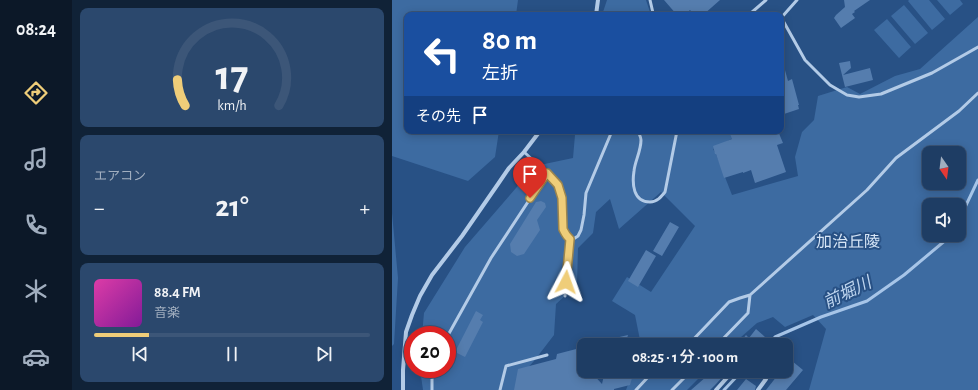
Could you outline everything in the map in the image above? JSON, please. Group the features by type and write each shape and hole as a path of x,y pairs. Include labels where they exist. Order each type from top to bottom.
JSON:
{"street":[{"path":"596,12 598,0"},
{"path":"403,390 402,370 406,332 420,296 432,275 462,236 509,168 538,134"},
{"path":"716,390 727,378"},
{"path":"758,390 766,379 765,378"}],"lane":[{"path":"650,0 653,12"},
{"path":"752,12 766,0"},
{"path":"784,15 797,0"},
{"path":"784,23 805,60 830,85 847,95 859,97 880,94 932,74 978,46"},
{"path":"695,338 729,302 750,295 868,190 896,158 959,112 978,93"},
{"path":"570,239 578,236 581,230 586,193 611,134"},
{"path":"639,134 641,140 634,170 633,187 635,194 640,199 652,202 660,198 664,192 676,134"},
{"path":"524,152 558,185 562,198 563,229 567,237 570,239"},
{"path":"453,326 491,258 547,173"},
{"path":"565,296 570,239"},
{"path":"724,338 748,313 750,295"},
{"path":"500,390 506,366 547,355"},
{"path":"432,378 432,390"},
{"path":"636,390 647,378"},
{"path":"672,390 684,378"}],"green space":[{"path":"392,0 518,0 516,12 404,12 404,134 499,134 495,157 468,181 392,156"},
{"path":"607,0 646,0 650,12 603,12"},
{"path":"929,0 945,19 932,30 908,1"},
{"path":"937,0 960,0 963,4 950,15"},
{"path":"904,5 928,33 915,44 891,16"},
{"name":"加治丘陵","path":"978,17 978,390 809,390 826,329 813,315 785,327 773,317 757,323 740,338 640,338 635,315 612,301 627,277 651,292 695,226 661,192 619,229 610,199 596,212 593,233 578,248 577,285 556,304 554,335 522,374 520,390 423,390 421,378 456,378 456,326 423,326 424,313 465,247 535,166 573,158 574,134 735,134 733,138 713,149 732,195 798,176 795,157 802,132 814,120 818,96 847,87 860,94 895,76 920,69"},
{"path":"887,19 911,47 899,58 874,30"},
{"path":"392,213 398,278 394,344 392,346"},
{"path":"630,378 699,378 687,390 626,390"}],"building":[{"path":"664,0 720,0 706,12 692,12 690,10 688,12 674,12"},
{"path":"844,0 870,0 854,11 855,12 852,14 855,18 841,28 834,18 845,7"},
{"path":"850,61 851,68 843,75 870,68 873,80 845,87 839,63"},
{"path":"784,67 788,81 792,79 799,109 784,114"},
{"path":"730,134 779,134 783,143 777,145 786,172 755,183 751,170 724,178 713,146 732,139"},
{"path":"541,201 545,203 546,207 537,220 540,230 524,254 517,256 511,252 510,244 536,202"},
{"path":"670,222 679,227 662,256 653,251"},
{"path":"646,250 656,256 638,287 628,281"},
{"path":"476,311 483,315 480,320 483,322 465,357 456,352"},
{"path":"756,329 765,337 764,338 749,338"},
{"path":"628,335 627,338 615,338"},
{"path":"577,349 577,378 596,378 602,384 603,378 632,378 630,385 614,390 514,390 518,369 556,359 557,354"},
{"path":"793,362 803,370 786,390 766,390 775,378 793,378"},
{"path":"705,378 721,378 710,390 691,390"},
{"path":"746,379 756,386 755,390 737,390"}],"waterway":[{"name":"前堀川","path":"966,205 978,180"},
{"name":"前堀川","path":"774,338 821,317 867,301 904,275 943,242"},
{"name":"前堀川","path":"724,390 735,378"}],"route":[{"path":"530,198 547,173 558,185 562,198 563,229 567,237 570,239 566,282"}]}
